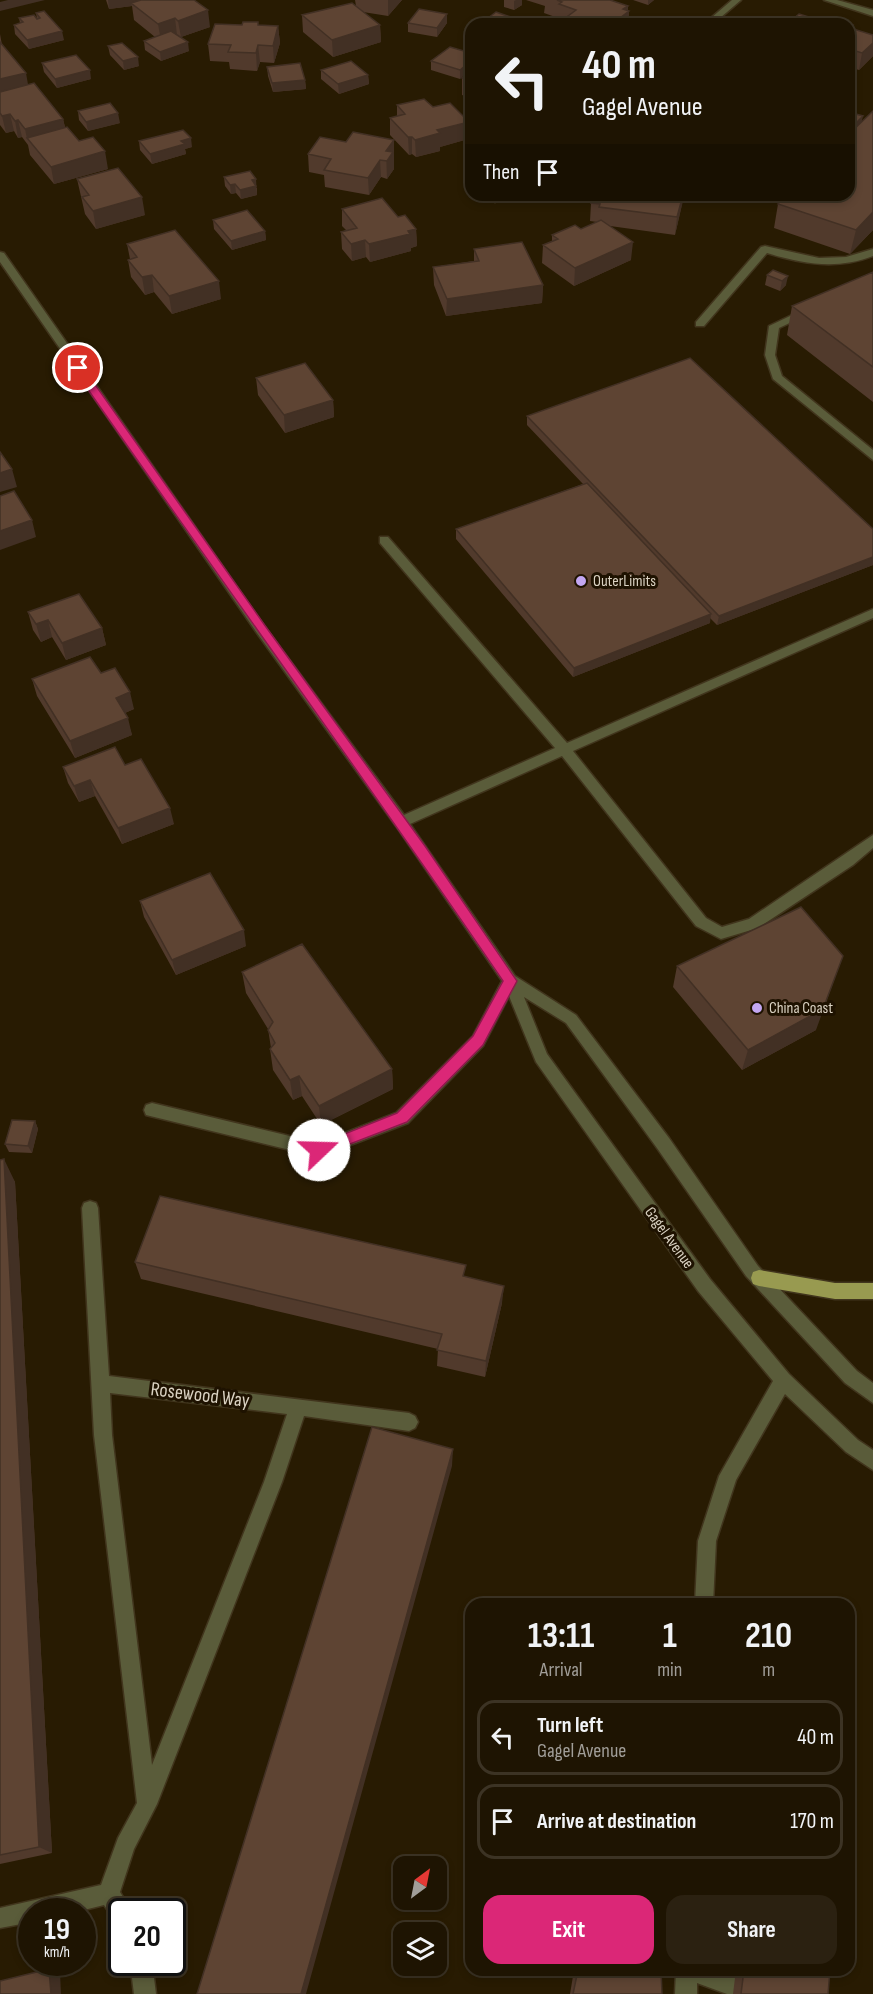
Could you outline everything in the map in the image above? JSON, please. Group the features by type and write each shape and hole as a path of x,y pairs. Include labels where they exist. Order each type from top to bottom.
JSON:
{"main road":[{"path":"759,1278 835,1291 873,1291"}],"street":[{"path":"715,18 737,0"},
{"path":"828,0 873,13"},
{"path":"700,324 765,249 817,262 857,260 873,252"},
{"name":"Gagel Avenue","path":"0,255 261,630 401,822 510,981 541,1057 704,1285 783,1380 852,1446 873,1461"},
{"path":"825,303 774,326 770,355 777,377 873,456"},
{"path":"384,540 564,749 701,922 721,933 753,924 848,861 873,840"},
{"path":"401,822 873,613"},
{"path":"152,1110 319,1150 402,1118 478,1041 510,981"},
{"name":"Gagel Avenue","path":"510,981 571,1019 759,1278 851,1377 873,1394"},
{"path":"90,1208 103,1435 147,1804"},
{"path":"704,1598 707,1541 728,1476 783,1380"},
{"name":"Rosewood Way","path":"101,1383 409,1422"},
{"path":"109,1894 125,1845 147,1804 273,1482 298,1407"},
{"path":"91,1898 109,1894"},
{"path":"109,1894 112,1898"},
{"path":"0,1918 18,1914"},
{"path":"143,1976 145,1994"},
{"path":"686,1994 688,1976"},
{"path":"706,1976 734,1986"}],"building":[{"path":"141,0 194,0 208,10 178,21 175,18 158,24 131,3"},
{"path":"557,0 610,0 628,6 623,9 629,11 620,18 565,18 576,10 559,4 562,2"},
{"path":"352,3 380,25 332,40 302,15"},
{"path":"419,9 447,14 437,28 408,23"},
{"path":"44,11 62,31 27,40 14,25 23,22 19,18 34,15 37,19 40,18 36,13"},
{"path":"496,12 513,18 488,18"},
{"path":"799,14 812,18 794,18"},
{"path":"243,22 278,26 273,46 258,45 256,53 228,52 231,45 208,44 215,24 242,25"},
{"path":"855,30 873,35 873,43 862,53 855,51"},
{"path":"171,31 188,42 160,52 144,41"},
{"path":"0,42 26,73 0,79"},
{"path":"122,43 138,57 123,61 108,46"},
{"path":"450,47 465,51 465,66 460,70 431,61"},
{"path":"76,55 90,70 55,79 42,63"},
{"path":"351,61 368,75 338,84 321,70"},
{"path":"300,63 305,80 272,83 267,67"},
{"path":"34,83 63,119 25,129 10,114 2,116 0,92"},
{"path":"424,99 433,107 450,103 465,118 465,123 437,130 440,133 415,140 408,137 390,118 405,114 397,105"},
{"path":"110,103 118,113 86,122 78,111"},
{"path":"873,111 873,212 856,230 778,204 781,201 855,201 855,128"},
{"path":"855,114 863,116 856,123"},
{"path":"67,127 79,141 93,137 105,151 51,167 27,138"},
{"path":"183,130 191,138 181,141 185,144 150,154 139,141"},
{"path":"353,132 394,140 386,151 393,152 387,161 380,160 368,178 324,170 331,159 308,154 320,137 346,142"},
{"path":"118,168 142,197 93,211 82,197 89,195 77,179"},
{"path":"250,171 256,179 252,180 256,186 240,190 235,184 230,185 224,177"},
{"path":"382,198 398,217 405,215 416,229 408,231 410,234 369,244 365,240 351,244 341,232 357,228 342,209"},
{"path":"592,201 681,201 677,217 599,207 600,204 591,203"},
{"path":"247,210 265,231 231,241 213,220"},
{"path":"601,220 633,242 575,268 543,245 558,239 552,235 575,225 581,229"},
{"path":"175,230 219,281 169,296 152,275 142,277 128,260 137,257 127,244"},
{"path":"522,242 543,285 447,299 433,267 479,261 474,249"},
{"path":"773,270 788,276 782,281 767,275"},
{"path":"873,272 873,367 792,306"},
{"path":"690,358 873,529 873,557 719,616 527,416"},
{"path":"305,363 333,400 284,415 256,378"},
{"path":"0,452 12,469 0,473"},
{"name":"OuterLimits","path":"587,483 711,614 574,668 456,529"},
{"path":"14,491 32,520 0,531 0,496"},
{"path":"79,594 102,628 62,643 48,620 36,624 28,612"},
{"path":"90,657 101,673 115,668 130,692 116,698 128,718 70,741 32,679"},
{"path":"115,747 125,765 141,759 170,808 118,828 90,780 74,786 63,767"},
{"path":"210,873 244,930 172,960 140,901"},
{"name":"China Coast","path":"801,907 843,956 823,1009 748,1050 677,966"},
{"path":"302,944 392,1069 319,1106 299,1076 290,1080 270,1049 275,1043 268,1030 273,1022 242,972"},
{"path":"12,1120 35,1121 28,1146 5,1144"},
{"path":"4,1159 39,1847 0,1855 0,1160"},
{"path":"160,1196 466,1265 463,1276 504,1286 486,1361 437,1350 442,1334 135,1262"},
{"path":"372,1427 453,1449 301,1994 197,1994"},
{"path":"20,1976 50,1976 51,1994 0,1994 0,1981"},
{"path":"577,1976 661,1976 662,1994 573,1994"},
{"path":"743,1976 830,1976 828,1994 741,1994"}],"place":[{"name":"OuterLimits","path":"581,581"},
{"name":"China Coast","path":"757,1008"}],"route":[{"path":"78,368 261,630 420,850 510,981 478,1041 402,1118 319,1150"}]}
